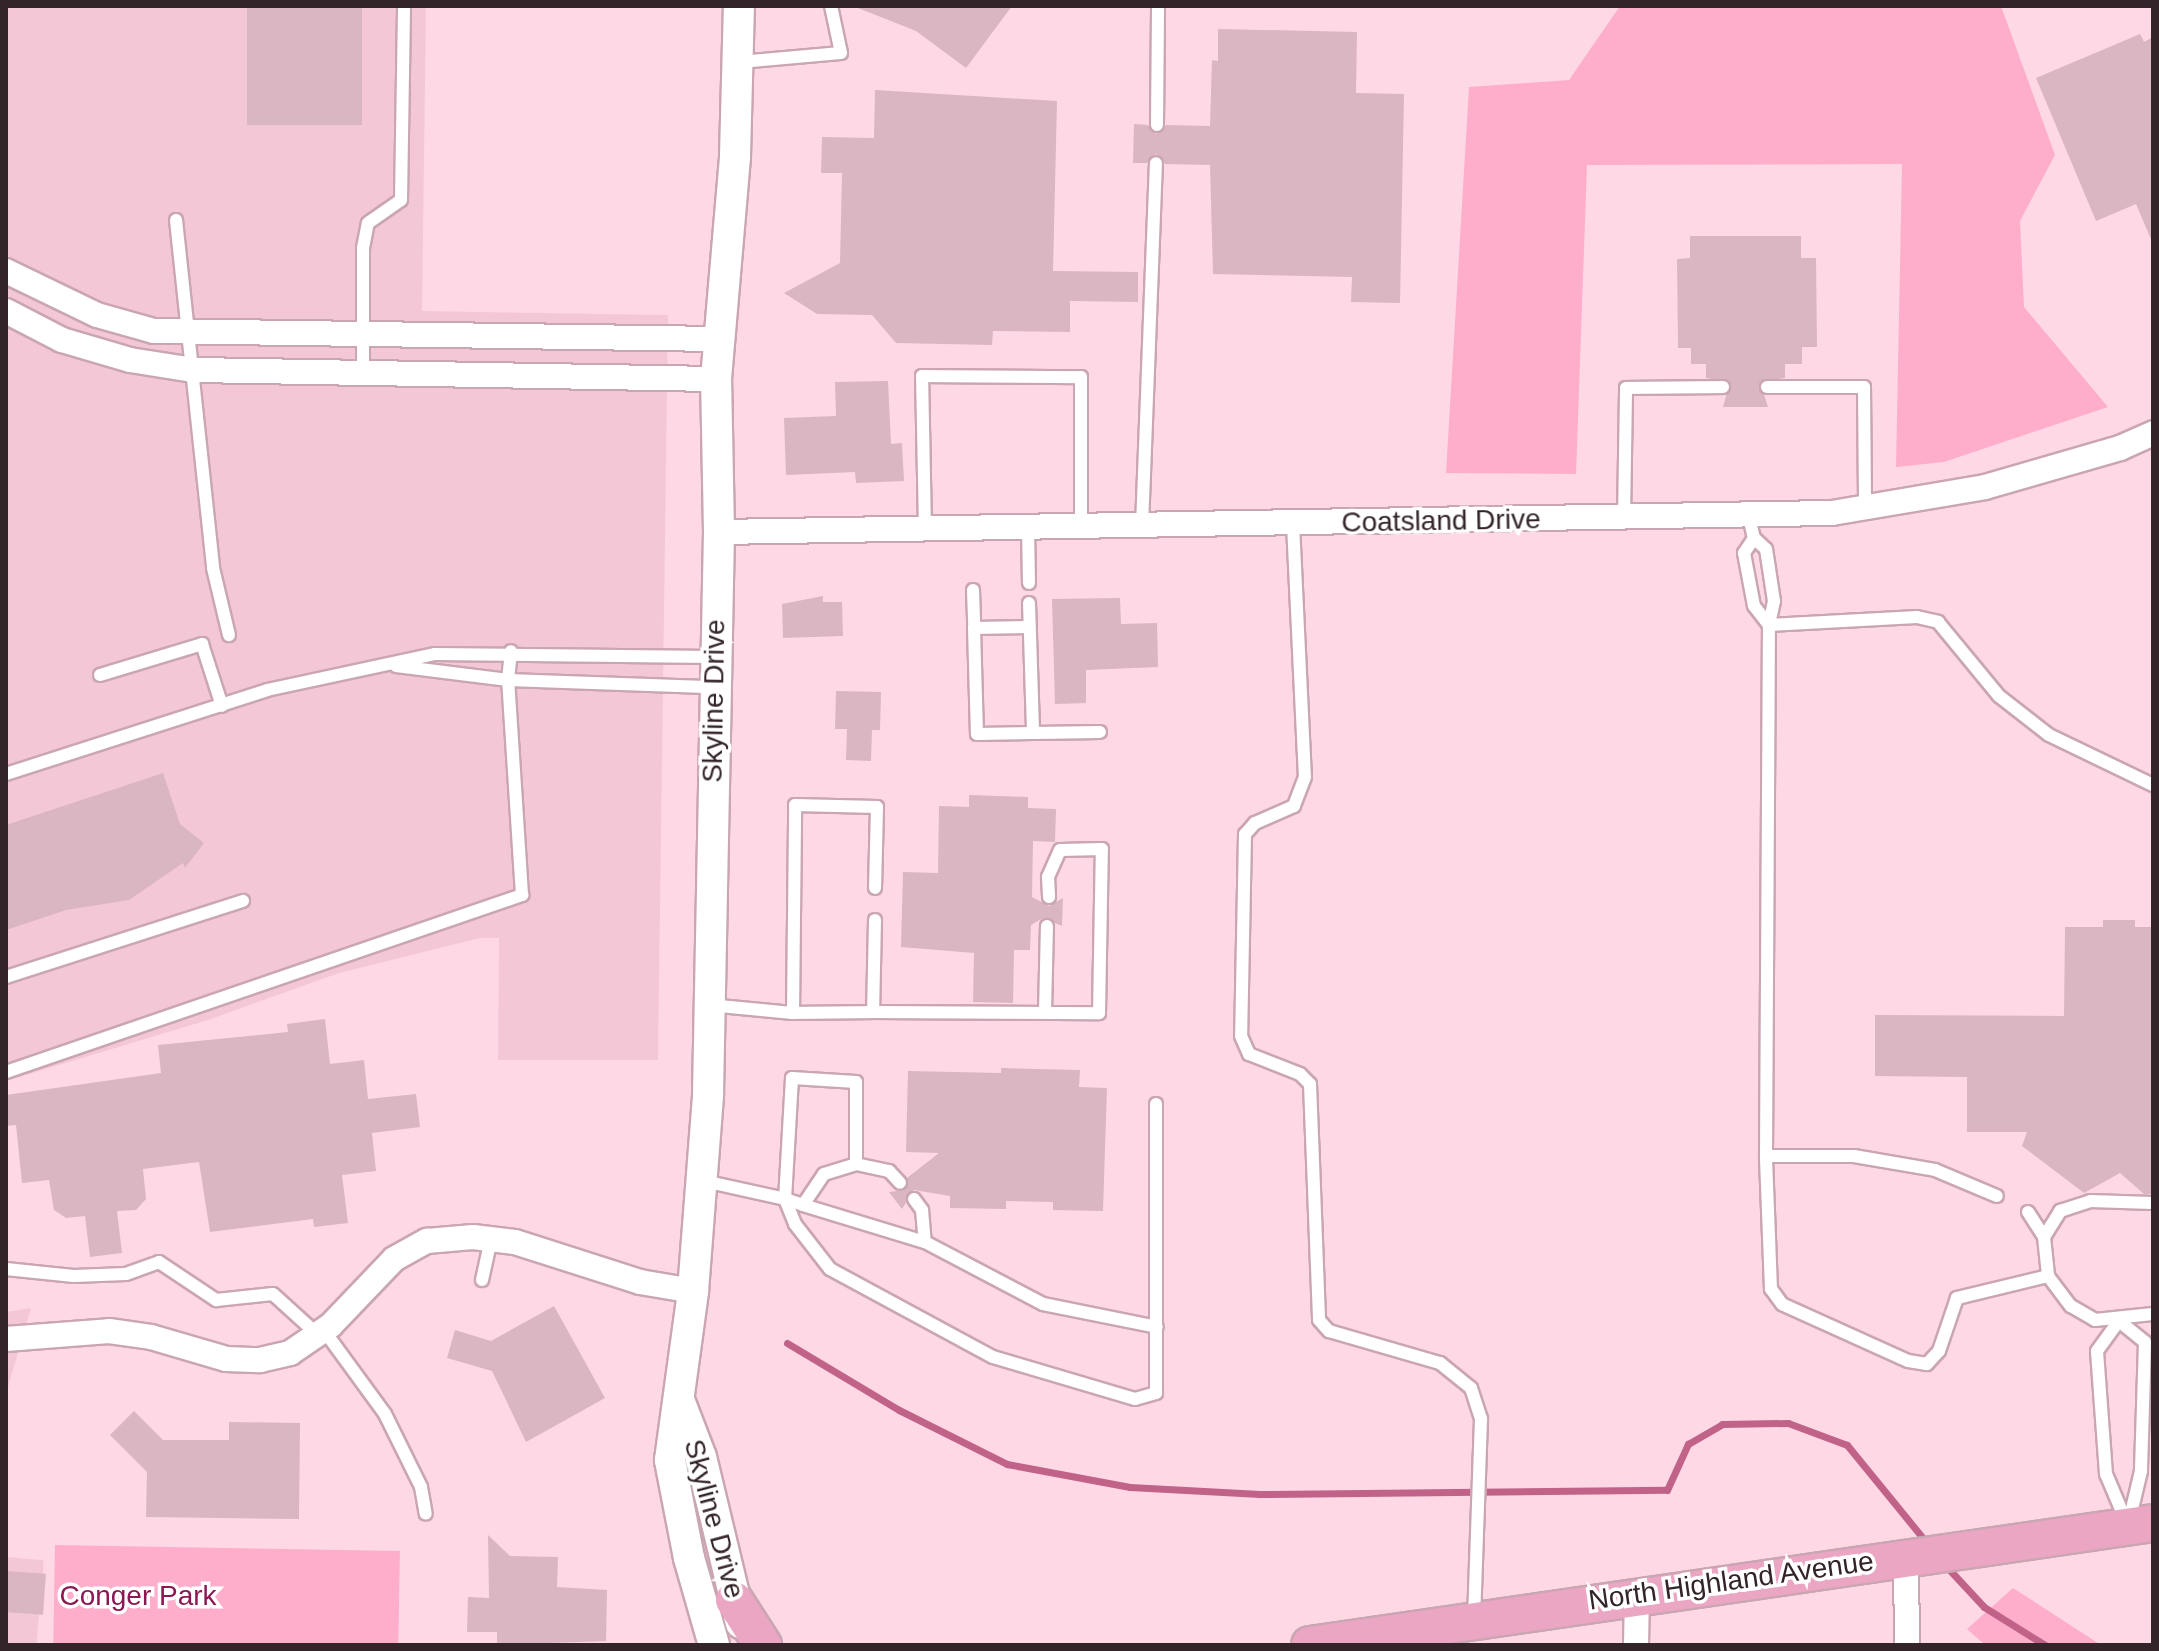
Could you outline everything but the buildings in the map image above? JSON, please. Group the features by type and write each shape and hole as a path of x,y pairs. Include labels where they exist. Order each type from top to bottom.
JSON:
{"main road":[{"name":"North Highland Avenue","path":"1310,1645 1637,1594 2140,1524"},
{"path":"734,1600 763,1645"}],"street":[{"name":"Skyline Drive","path":"714,1645 689,1558 670,1460 704,1181 713,687 719,532 716,379 735,156 739,6"},
{"path":"6,271 97,315 154,331 362,337 719,339"},
{"path":"6,311 62,340 130,360 194,370 716,379"},
{"name":"Coatsland Drive","path":"719,532 1624,519 1752,528 1985,487 2120,448 2153,433"},
{"path":"6,1339 109,1331 151,1337 226,1359 260,1360 290,1353 319,1331 394,1259 427,1241 491,1239 640,1282 693,1291"},
{"name":"Skyline Drive","path":"677,1394 701,1457 734,1600 749,1645"},
{"path":"1906,1555 1907,1645"},
{"path":"1636,1645 1637,1594"}],"lane":[{"path":"363,372 363,248 368,223 401,200 404,6"},
{"path":"736,63 841,53 831,6"},
{"path":"1157,125 1158,6"},
{"path":"1142,526 1156,163"},
{"path":"176,220 213,568 229,635"},
{"path":"925,529 922,376 1081,377 1081,527"},
{"path":"1624,519 1626,388 1723,387"},
{"path":"1767,387 1864,387 1865,509"},
{"path":"1293,524 1305,777 1294,806 1255,823 1245,834 1241,1036 1249,1054 1300,1074 1310,1084 1319,1320 1329,1331 1440,1363 1471,1388 1481,1419 1474,1620"},
{"path":"1028,527 1029,583"},
{"path":"1752,528 1744,553 1754,606 1769,625"},
{"path":"1752,528 1766,549 1774,601 1769,625 1766,1156 1771,1289 1782,1304 1908,1361 1927,1364 1939,1351 1957,1298 2048,1276"},
{"path":"973,590 977,734 1100,732"},
{"path":"1029,603 1033,733"},
{"path":"1769,625 1917,617 1938,622 1999,696 2049,735 2153,785"},
{"path":"974,628 1029,627"},
{"path":"100,675 202,644 222,706"},
{"path":"6,1072 522,895 508,680 511,651"},
{"path":"6,774 267,690 435,654 511,651 714,657"},
{"path":"389,665 508,680 713,687"},
{"path":"793,1013 795,805 877,807 875,888"},
{"path":"709,1005 793,1013 1099,1013 1102,849 1060,850 1048,877 1049,897"},
{"path":"6,977 243,901"},
{"path":"873,1012 875,920"},
{"path":"1045,1012 1047,926"},
{"path":"856,1164 856,1082 792,1078 785,1199 795,1224 830,1269 993,1357 1135,1399 1156,1393 1156,1104"},
{"path":"1766,1156 1854,1156 1921,1168 1997,1196"},
{"path":"803,1205 824,1174 856,1164 889,1171 900,1183"},
{"path":"704,1181 785,1199 925,1242 1043,1304 1157,1327"},
{"path":"914,1199 922,1210 925,1242"},
{"path":"2044,1237 2060,1211 2090,1201 2153,1203"},
{"path":"2028,1212 2044,1237 2048,1276 2071,1306 2095,1320 2119,1321 2153,1314"},
{"path":"482,1280 491,1239"},
{"path":"6,1269 126,1274 159,1262 216,1300 273,1294 319,1331 385,1414 421,1487 426,1514"},
{"path":"2119,1321 2145,1342 2140,1524"},
{"path":"2119,1321 2097,1351 2106,1474 2140,1524"}],"shaded area":[{"path":"6,6 426,6 422,311 668,315 658,1060 498,1060 499,938 480,938 339,973 208,1020 6,1081"},
{"path":"31,1308 6,1394 6,1312"},
{"path":"6,1557 44,1560 36,1645 6,1645"}],"green space":[{"path":"1620,6 2001,6 2055,155 2020,221 2024,307 2108,407 1944,462 1896,467 1902,164 1587,165 1576,474 1446,473 1469,87 1569,80"},
{"name":"Conger Park","path":"55,1545 400,1551 398,1645 53,1645"},
{"path":"2013,1588 2101,1645 1985,1645 1967,1629"}],"waterway":[{"path":"787,1343 899,1410 1007,1464 1130,1487 1260,1494 1667,1490 1688,1444 1722,1424 1788,1423 1847,1445 1927,1543"},
{"path":"1945,1565 1984,1607 2045,1645"}]}
